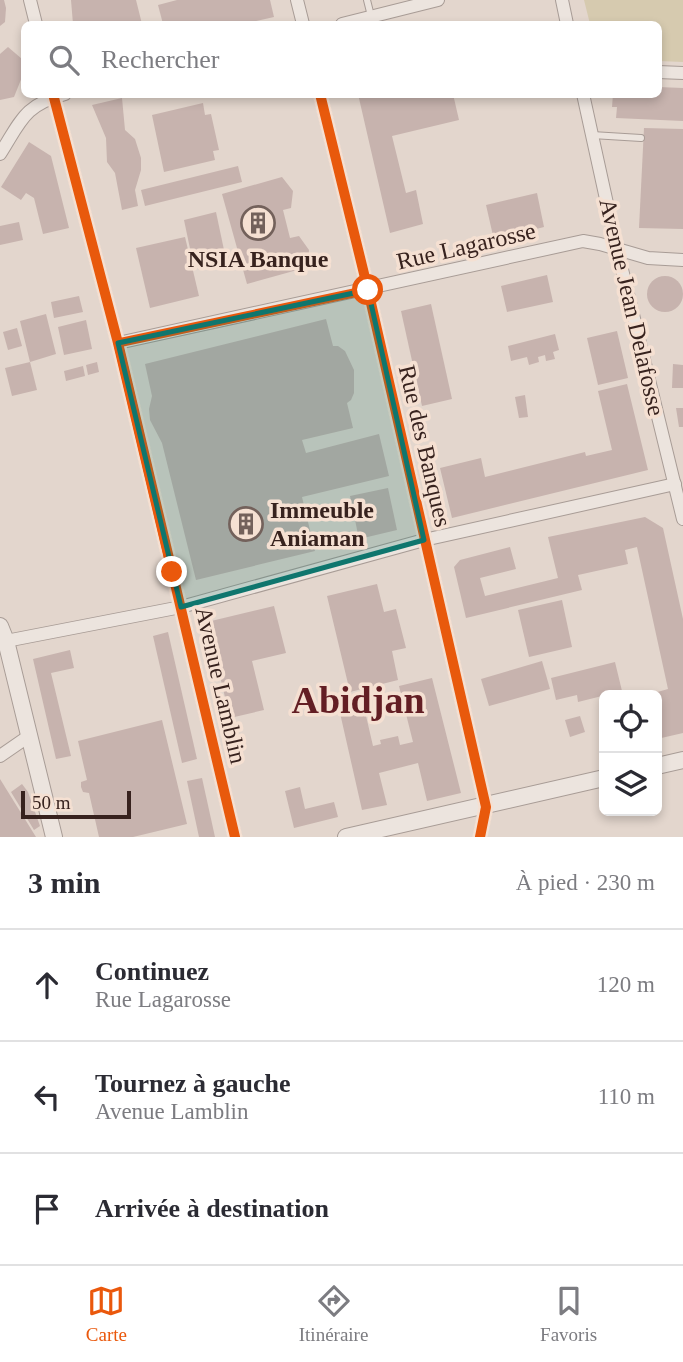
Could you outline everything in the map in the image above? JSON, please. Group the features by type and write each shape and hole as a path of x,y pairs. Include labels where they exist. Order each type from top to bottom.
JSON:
{"street":[{"path":"30,0 35,21"},
{"path":"297,0 302,21"},
{"path":"353,21 438,0"},
{"path":"562,0 566,21"},
{"path":"662,72 683,73"},
{"path":"0,153 32,107 51,98"},
{"name":"Avenue Lamblin","path":"58,98 235,837"},
{"name":"Rue des Banques","path":"321,98 368,290 486,807"},
{"name":"Avenue Jean Delafosse","path":"584,98 617,249 683,519"},
{"name":"Rue Lagarosse","path":"118,343 583,241 648,258 683,260"},
{"path":"54,837 2,629 181,607 424,540 675,484"},
{"path":"0,756 29,736"},
{"path":"662,765 683,760"},
{"path":"345,837 599,779"},
{"path":"480,837 486,807"}],"lane":[{"path":"367,0 371,16"},
{"path":"592,135 641,138"}],"highlighted area":[{"path":"368,290 424,540 181,607 118,343"}],"shaded area":[{"path":"584,0 683,0 683,62 662,61 662,21 589,21"}],"building":[{"path":"0,0 4,0 6,8 5,22 0,26"},
{"path":"71,0 136,0 141,21 73,21"},
{"path":"177,0 270,0 274,17 256,21 162,21 158,5"},
{"path":"8,47 21,58 21,80 14,97 0,100 0,54"},
{"path":"662,87 683,88 683,121 616,118 617,107 612,107 613,98 662,98"},
{"path":"122,98 125,130 135,139 141,158 141,170 135,190 138,206 122,210 115,173 107,162 106,138 92,105"},
{"path":"359,98 454,98 459,120 392,136 406,193 416,190 423,224 390,233"},
{"path":"203,103 205,115 211,114 219,150 213,151 215,160 164,172 152,115"},
{"path":"644,128 683,129 683,229 639,228"},
{"path":"29,142 51,156 69,228 43,234 34,198 26,193 21,200 1,187"},
{"path":"238,166 242,182 145,206 141,190"},
{"name":"NSIA Banque","path":"282,177 293,191 291,208 283,210 290,238 299,236 309,250 308,267 247,284 222,194"},
{"path":"537,193 544,227 494,240 486,205"},
{"path":"216,212 224,250 192,258 184,220"},
{"path":"19,222 23,240 0,245 0,226"},
{"path":"185,237 199,296 150,308 136,248"},
{"path":"547,275 553,302 507,312 501,286"},
{"path":"665,276 678,281 683,294 678,307 665,312 652,307 647,294 652,281"},
{"path":"79,296 83,312 54,318 51,302"},
{"path":"431,304 452,399 422,406 401,311"},
{"path":"46,314 56,354 30,362 20,321"},
{"path":"326,319 333,346 345,351 354,370 354,393 347,403 353,428 302,440 306,453 379,434 389,476 302,497 315,551 196,580 162,443 150,420 152,396 145,364"},
{"path":"86,320 92,349 64,355 58,327"},
{"path":"17,328 22,346 8,350 3,332"},
{"path":"617,331 628,378 598,385 587,338"},
{"path":"555,334 559,350 553,352 555,359 546,361 545,355 538,357 539,362 529,365 527,357 511,361 508,346"},
{"path":"30,362 37,390 12,396 5,368"},
{"path":"97,362 99,372 88,375 86,365"},
{"path":"673,364 683,365 683,388 672,388"},
{"path":"83,366 85,376 66,381 64,371"},
{"path":"627,384 648,470 452,518 440,468 481,458 485,477 585,452 586,456 612,450 598,391"},
{"path":"525,395 528,417 519,418 515,397"},
{"path":"676,408 683,408 683,427 679,427"},
{"path":"388,488 397,530 359,539 350,496"},
{"path":"645,517 663,528 683,619 683,733 662,738 662,691 668,689 637,547 625,550 628,564 578,575 582,590 466,618 454,567 460,560 510,547 516,569 480,578 485,596 558,578 548,537"},
{"path":"377,584 384,612 396,609 406,648 392,651 398,680 350,692 327,596"},
{"path":"562,600 572,647 529,657 518,610"},
{"path":"274,606 286,653 252,661 264,710 230,718 207,622"},
{"path":"168,632 197,759 182,763 153,636"},
{"path":"70,650 74,668 51,673 71,756 56,759 33,659"},
{"path":"542,661 550,689 489,706 481,679"},
{"path":"615,662 622,690 599,690 599,697 578,702 577,695 556,700 551,678"},
{"path":"432,678 461,793 427,801 418,763 379,773 387,805 362,810 340,713 364,707 373,746 381,744 380,740 398,736 400,745 413,742 399,686"},
{"path":"580,716 585,732 570,737 565,720"},
{"path":"162,720 187,824 133,837 99,837 89,793 83,792 81,787 81,782 87,780 78,741"},
{"path":"202,778 215,837 199,837 187,781"},
{"path":"0,779 36,837 0,837"},
{"path":"22,784 28,792 40,826 34,830 11,792"},
{"path":"300,787 305,809 334,802 338,817 294,828 285,791"}],"cycle path":[{"path":"54,98 118,343 235,837"},
{"path":"321,98 368,290 486,807 480,837"}],"place":[{"name":"NSIA Banque","path":"258,223"},
{"name":"Immeuble Aniaman","path":"246,524"}],"district":[{"name":"Abidjan","path":"358,700"}],"route":[{"path":"172,572 118,343 368,290"}]}
